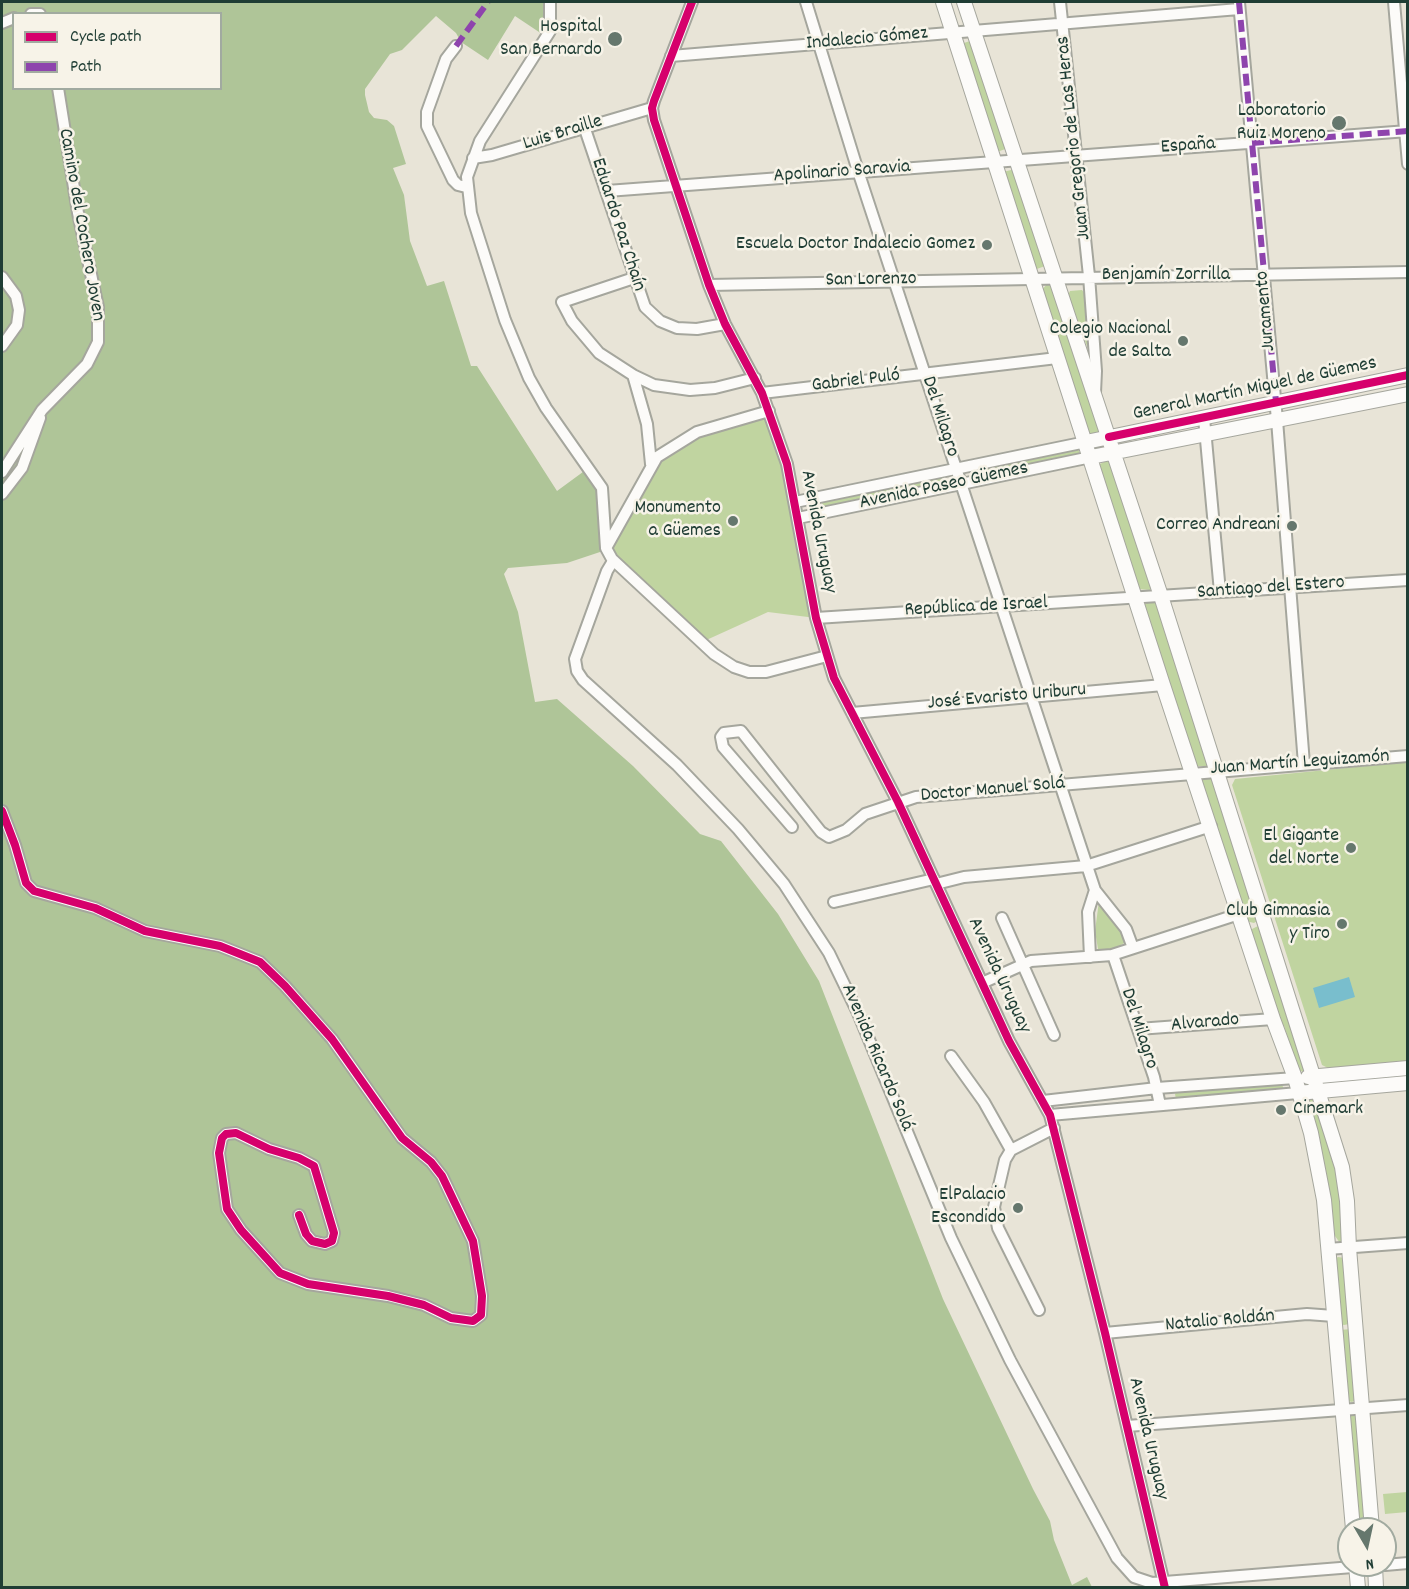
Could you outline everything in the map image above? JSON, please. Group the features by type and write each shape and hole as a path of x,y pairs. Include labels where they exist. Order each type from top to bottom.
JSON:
{"main road":[{"path":"943,2 1163,685 1273,1019 1295,1078 1320,1173 1352,1517"},
{"path":"964,2 1161,596 1342,1167 1347,1201 1371,1517"},
{"name":"General Martín Miguel de Güemes","path":"1086,442 1407,375"},
{"path":"1346,388 1350,405"},
{"name":"General Martín Miguel de Güemes","path":"1091,458 1407,394"},
{"path":"1240,918 1258,926 1263,917"},
{"path":"1295,1078 1407,1068"},
{"path":"1298,1093 1407,1083"},
{"path":"1335,1320 1346,1329 1355,1323"}],"street":[{"path":"550,2 551,26 547,38 480,141 473,158 466,188 471,213 505,320 529,378 546,408 602,488 606,548 613,561 714,654 734,667 749,672 766,672 827,656"},
{"path":"652,108 692,2"},
{"name":"Del Milagro","path":"806,2 858,171 955,468 1003,606 1086,866 1095,890 1126,929 1133,948"},
{"name":"Juan Gregorio de Las Heras","path":"1060,2 1089,276 1096,371 1095,396"},
{"path":"1394,2 1407,164"},
{"name":"Indalecio Gómez","path":"671,56 974,32 1239,5"},
{"name":"Juramento","path":"1239,5 1276,402 1304,764"},
{"path":"456,46 446,59 427,112 427,126 453,180 466,188"},
{"name":"Camino del Cochero Joven","path":"2,472 42,410 87,364 98,342 99,323 58,90"},
{"name":"Luis Braille","path":"473,158 585,129 652,108"},
{"name":"Avenida Uruguay","path":"652,108 709,285 725,324 762,393 788,464 816,618 834,678 898,802 1009,1041 1050,1115 1165,1585"},
{"name":"Eduardo Paz Chaín","path":"585,129 645,307 660,321 688,330 725,324"},
{"name":"España","path":"1076,155 1406,131"},
{"name":"Apolinario Saravia","path":"607,191 1076,155"},
{"name":"Benjamín Zorrilla","path":"1032,279 1089,276 1264,276 1407,272"},
{"path":"2,277 19,301 17,325 2,346"},
{"path":"634,278 562,302 580,332 599,353 633,375 654,385 690,390 715,388 755,378"},
{"name":"San Lorenzo","path":"709,285 1032,279"},
{"name":"Gabriel Puló","path":"762,393 1057,358"},
{"path":"633,375 647,424 651,464"},
{"path":"2,494 22,468 31,448 42,410"},
{"path":"606,548 632,505 651,464 664,451 697,432 769,411"},
{"path":"1204,418 1220,592"},
{"name":"Avenida Paseo Güemes","path":"795,502 1086,442"},
{"name":"Avenida Paseo Güemes","path":"798,518 1091,458"},
{"name":"Avenida Ricardo Solá","path":"613,561 575,659 580,676 710,799 773,869 829,953 848,992 951,1238 995,1329 1109,1548 1134,1577 1165,1585 1337,1568"},
{"name":"Santiago del Estero","path":"1135,598 1407,580"},
{"name":"República de Israel","path":"816,618 1135,598"},
{"name":"José Evaristo Uriburu","path":"852,713 1163,685"},
{"name":"Doctor Manuel Solá","path":"792,827 723,747 721,735 741,731 822,832 829,837 846,830 865,813 916,796 1193,773"},
{"name":"Juan Martín Leguizamón","path":"1193,773 1407,756"},
{"path":"2,812 26,883 34,891 95,908 145,931 220,946 260,963 285,986 332,1039 402,1138 431,1162 442,1176 473,1241 482,1296 481,1315 473,1321 451,1318 424,1305 388,1296 308,1284 280,1273 226,1209 219,1153 222,1138 226,1134 236,1133 269,1149 299,1158 314,1166 334,1233 332,1241 319,1244 308,1238 299,1215"},
{"path":"834,902 963,877 1086,866 1210,826"},
{"path":"1090,957 1088,912 1095,890"},
{"path":"1002,918 1054,1035"},
{"path":"982,983 1021,964 1113,955 1240,918"},
{"name":"Del Milagro","path":"1113,955 1157,1088 1160,1105"},
{"name":"Alvarado","path":"1138,1029 1273,1019"},
{"path":"951,1056 984,1102 1011,1150"},
{"path":"1043,1101 1157,1088 1295,1078"},
{"path":"1050,1115 1298,1093"},
{"path":"1039,1310 994,1214 1005,1160 1011,1150 1054,1128"},
{"path":"1328,1249 1407,1243"},
{"name":"Natalio Roldán","path":"1105,1333 1307,1314 1335,1320"},
{"path":"1127,1426 1407,1405"}],"green space":[{"path":"2,2 548,2 545,36 515,16 488,60 461,42 456,33 436,16 402,50 390,54 365,89 369,112 374,118 387,120 394,126 406,164 393,168 404,195 410,241 427,286 444,281 471,366 477,366 557,491 587,469 599,489 600,552 567,563 508,568 504,574 518,612 535,702 557,699 633,766 700,834 721,841 778,914 819,981 943,1299 1050,1521 1054,1540 1072,1585 1087,1577 1092,1587 2,1588"},
{"path":"973,40 1008,148 997,152 961,44"},
{"path":"1015,169 1045,266 1034,270 1003,172"},
{"path":"1047,284 1051,285 1101,430 1099,433 1089,434 1041,291"},
{"path":"1082,290 1086,295 1088,349 1068,295 1070,291"},
{"name":"Monumento a Güemes","path":"769,411 788,467 816,618 768,612 702,642 610,551 651,464 675,443"},
{"path":"1078,448 1080,454 973,474 974,469"},
{"path":"1108,460 1112,462 1152,585 1150,590 1138,589 1098,465"},
{"path":"942,476 945,480 943,482 824,506 821,502"},
{"path":"1151,601 1158,603 1209,763 1207,766 1196,766 1143,605"},
{"name":"Club Gimnasia y Tiro","path":"1407,762 1407,1062 1330,1069 1322,1065 1232,785 1235,779"},
{"path":"1202,779 1212,779 1215,784 1257,921 1254,923 1246,921 1201,785"},
{"path":"1099,901 1124,931 1127,941 1115,949 1098,949 1095,931"},
{"path":"1260,925 1307,1072 1299,1071 1284,1026 1278,1023 1250,930"},
{"path":"1280,1081 1284,1089 1176,1099 1175,1094 1178,1090"},
{"path":"1307,1097 1315,1097 1337,1170 1342,1205 1343,1242 1340,1243 1335,1236"},
{"path":"1345,1258 1349,1324 1344,1325 1340,1324 1335,1259"},
{"path":"1352,1329 1356,1400 1352,1402 1348,1401 1340,1330"},
{"path":"1357,1415 1368,1517 1356,1517 1349,1416"},
{"path":"1407,1492 1407,1512 1385,1514 1383,1494"}],"water":[{"path":"1349,977 1355,997 1319,1008 1313,988"}],"marked path":[{"path":"456,46 488,2"},
{"path":"1239,2 1276,402"},
{"path":"1252,143 1408,131"}],"cycle path":[{"path":"692,2 654,101 652,108 654,120 709,285 725,324 762,393 787,464 816,618 834,678 898,802 1009,1041 1050,1115 1105,1333 1165,1588"},
{"path":"1109,437 1408,375"},
{"path":"2,811 26,883 34,891 95,908 145,931 220,946 260,962 285,986 332,1039 402,1138 431,1162 442,1176 473,1241 482,1296 481,1315 473,1321 451,1318 424,1305 388,1296 308,1284 280,1273 241,1230 227,1209 219,1153 222,1138 226,1134 236,1133 269,1149 299,1158 314,1166 334,1233 332,1241 325,1244 312,1241 306,1234 299,1215"}],"place":[{"name":"Hospital San Bernardo","path":"615,39"},
{"name":"Laboratorio Ruiz Moreno","path":"1339,123"},
{"name":"Escuela Doctor Indalecio Gomez","path":"987,245"},
{"name":"Colegio Nacional de Salta","path":"1183,341"},
{"name":"Monumento a Güemes","path":"733,521"},
{"name":"Correo Andreani","path":"1292,526"},
{"name":"El Gigante del Norte","path":"1351,848"},
{"name":"Club Gimnasia y Tiro","path":"1342,924"},
{"name":"Cinemark","path":"1281,1110"},
{"name":"ElPalacio Escondido","path":"1018,1208"}]}
